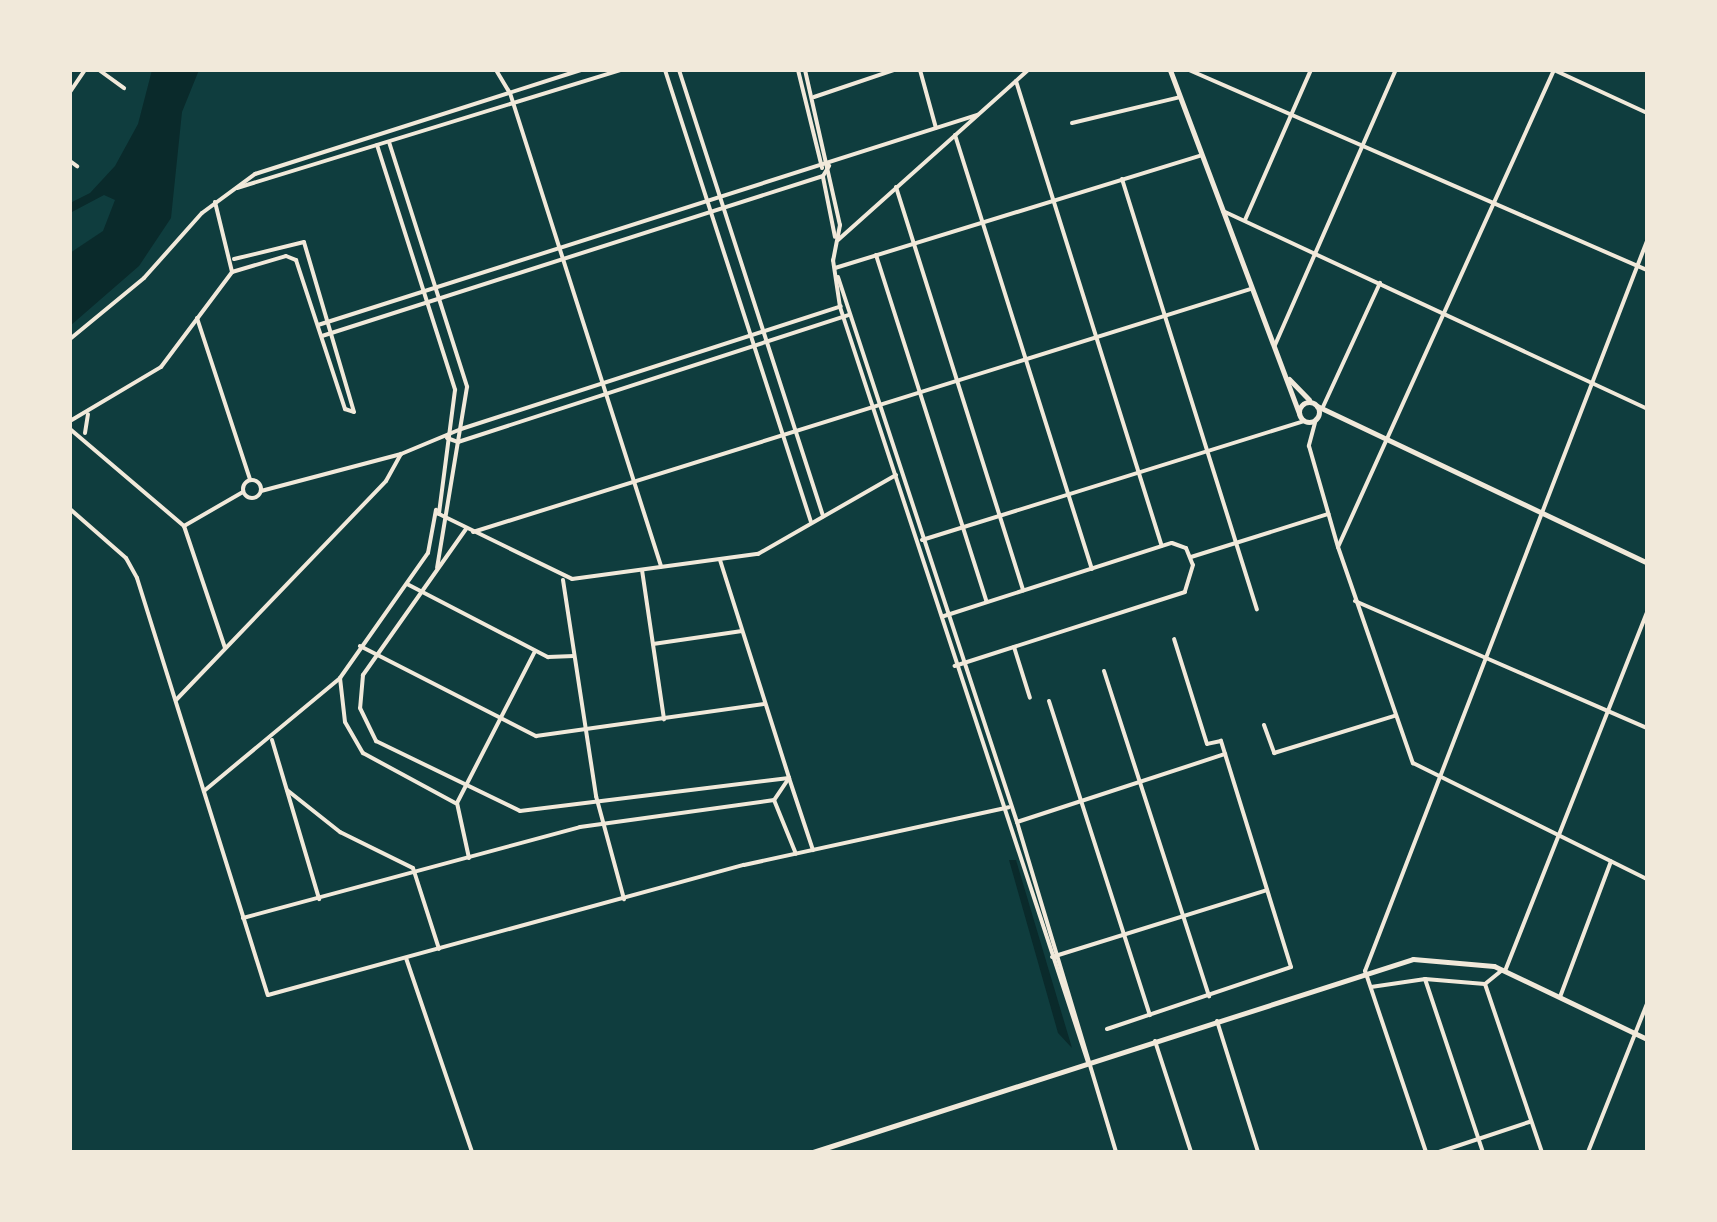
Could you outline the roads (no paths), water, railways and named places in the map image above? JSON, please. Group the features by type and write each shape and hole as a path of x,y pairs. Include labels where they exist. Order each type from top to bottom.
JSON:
{"main road":[{"path":"1170,70 1299,414 1304,421 1317,410"},
{"path":"1285,375 1317,410 1647,563"},
{"path":"1299,414 1317,410"},
{"path":"813,1152 1365,971 1440,957 1504,971 1647,1039"}],"street":[{"path":"70,92 85,70"},
{"path":"99,70 124,88"},
{"path":"496,70 510,92 661,567"},
{"path":"70,339 144,278 215,202 255,174 581,70"},
{"path":"232,189 620,70"},
{"path":"666,70 812,523"},
{"path":"678,70 823,516"},
{"path":"798,70 836,242"},
{"path":"805,70 840,225 834,268 843,318 962,664 1088,1062"},
{"path":"805,100 894,70"},
{"path":"920,70 936,129"},
{"path":"836,242 1028,70"},
{"path":"1189,70 1647,270"},
{"path":"1210,78 1215,70"},
{"path":"1245,220 1311,70"},
{"path":"1274,346 1396,70"},
{"path":"1338,547 1554,70 1647,112"},
{"path":"1016,81 1162,546"},
{"path":"1072,124 1180,97"},
{"path":"318,325 829,166 978,115"},
{"path":"955,135 1092,569"},
{"path":"389,142 466,387 437,569"},
{"path":"204,791 340,678 428,552 455,390 377,146"},
{"path":"834,268 1202,154"},
{"path":"70,161 76,166"},
{"path":"322,336 823,176 829,166"},
{"path":"1122,179 1257,609"},
{"path":"896,188 1023,591"},
{"path":"70,421 162,367 232,272 234,259 215,202"},
{"path":"1223,211 1647,409"},
{"path":"232,272 294,257 345,410 352,413 356,405 307,246 295,240 234,259"},
{"path":"1426,1152 1365,971 1647,241"},
{"path":"876,255 987,602"},
{"path":"834,268 875,406"},
{"path":"1380,283 1317,410 1310,446 1355,602 1413,763 1647,879"},
{"path":"473,532 1252,289"},
{"path":"244,492 254,498 261,491 400,454 447,438 461,429 847,304"},
{"path":"447,438 458,442 850,316"},
{"path":"198,318 250,480 261,491"},
{"path":"86,436 91,410"},
{"path":"922,540 1304,421"},
{"path":"70,429 86,436 184,526 225,648"},
{"path":"176,700 386,481 400,454"},
{"path":"436,510 563,578 758,554 897,474"},
{"path":"897,474 922,540 955,666 1005,808 1017,822 1116,1152"},
{"path":"184,526 244,492 250,480"},
{"path":"70,509 134,570 268,995 796,854 1005,808"},
{"path":"1191,557 1328,514"},
{"path":"466,529 374,654 358,692 372,736 464,789 520,812 789,778"},
{"path":"943,616 1172,543 1191,557 1194,576 1185,592 955,666"},
{"path":"720,560 813,850"},
{"path":"642,570 664,718"},
{"path":"563,578 598,804 624,899"},
{"path":"406,584 552,658 574,656"},
{"path":"1355,602 1647,728"},
{"path":"1371,988 1425,979 1485,984 1504,971 1647,613"},
{"path":"653,644 742,630"},
{"path":"1174,639 1208,758"},
{"path":"360,646 536,736 765,704"},
{"path":"1014,647 1030,698"},
{"path":"469,858 457,804 535,650"},
{"path":"1104,671 1209,997"},
{"path":"340,678 345,722 364,753 457,804"},
{"path":"1048,701 1150,1016"},
{"path":"1264,725 1274,753 1394,716"},
{"path":"271,738 319,899"},
{"path":"1108,1029 1283,974 1291,967 1220,740 1207,744"},
{"path":"1017,822 1225,754"},
{"path":"243,918 602,822 774,800 789,778"},
{"path":"286,790 340,832 416,872 439,950"},
{"path":"774,800 796,854"},
{"path":"1560,997 1611,861"},
{"path":"1052,956 1268,890"},
{"path":"406,958 472,1152"},
{"path":"1425,979 1483,1152"},
{"path":"1485,984 1542,1152"},
{"path":"1588,1152 1647,1004"},
{"path":"1217,1021 1258,1152"},
{"path":"1155,1040 1191,1152"},
{"path":"1439,1152 1531,1121"}],"water":[{"path":"152,70 199,70 182,112 171,218 139,266 70,326 70,253 103,231 115,200 104,195 70,213 70,203 90,193 115,166 138,124"},
{"path":"1009,860 1016,860 1072,1048 1058,1033"}]}
